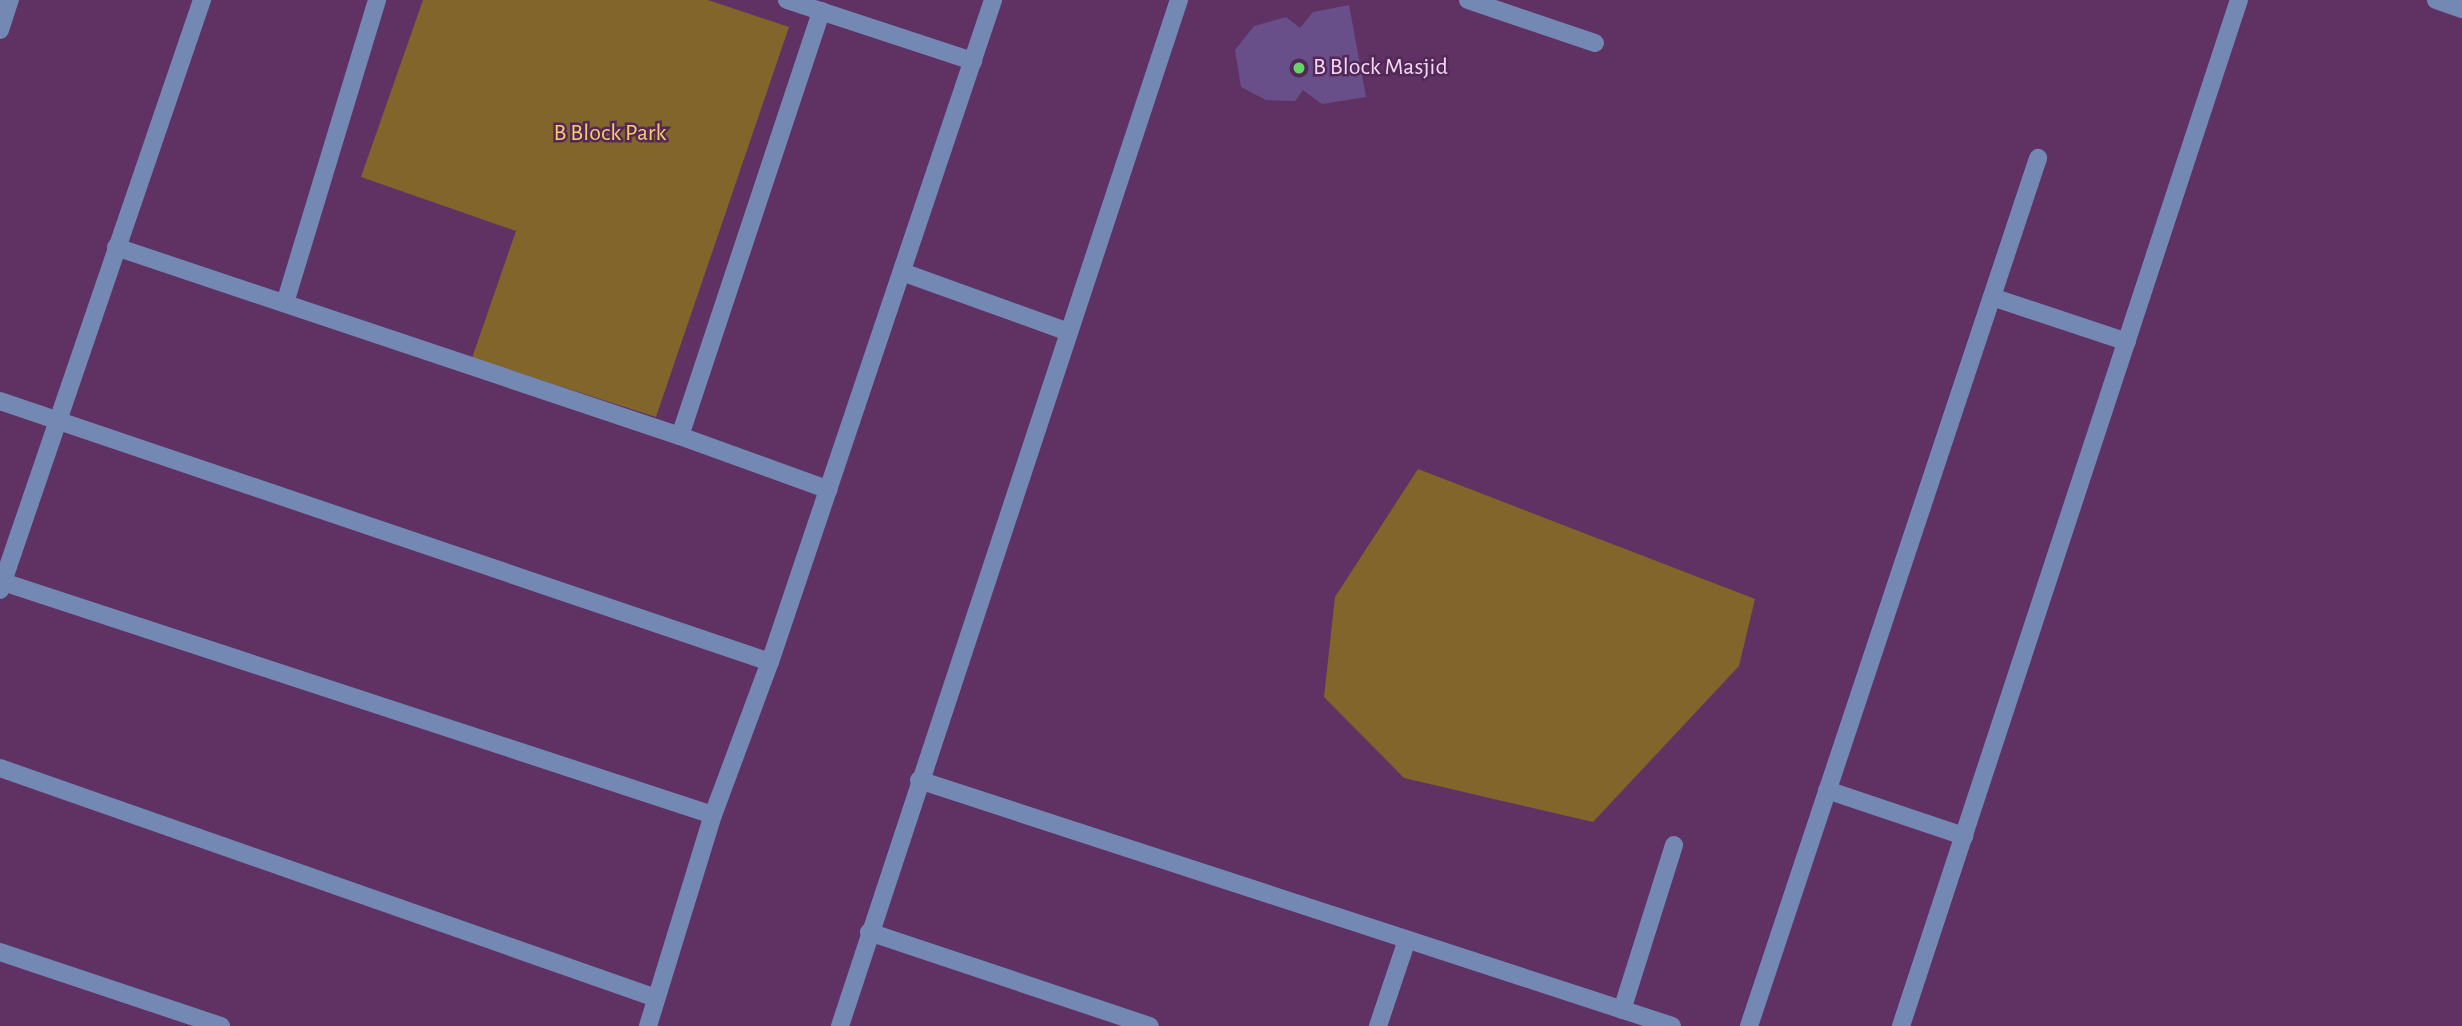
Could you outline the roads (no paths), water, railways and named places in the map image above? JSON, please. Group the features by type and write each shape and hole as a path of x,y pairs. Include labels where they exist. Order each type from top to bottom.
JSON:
{"street":[{"path":"0,30 10,0"},
{"path":"201,0 1,586 713,815"},
{"path":"285,303 377,0"},
{"path":"787,0 974,61"},
{"path":"648,1026 713,815 770,662 993,0"},
{"path":"840,1026 919,780 1179,0"},
{"path":"1468,0 1595,43"},
{"path":"1901,1026 2239,0"},
{"path":"2436,0 2462,9"},
{"path":"680,436 821,11"},
{"path":"1749,1026 2038,158"},
{"path":"116,247 680,436 828,490"},
{"path":"902,272 1069,332"},
{"path":"1992,297 2127,342"},
{"path":"0,401 770,662"},
{"path":"0,768 656,998"},
{"path":"919,780 1672,1026"},
{"path":"1827,790 1964,835"},
{"path":"1622,1010 1674,845"},
{"path":"869,932 1150,1026"},
{"path":"1378,1026 1407,940"},
{"path":"0,952 220,1026"}],"place":[{"name":"B Block Masjid","path":"1299,68"}],"park label":[{"name":"B Block Park","path":"610,134"}]}
